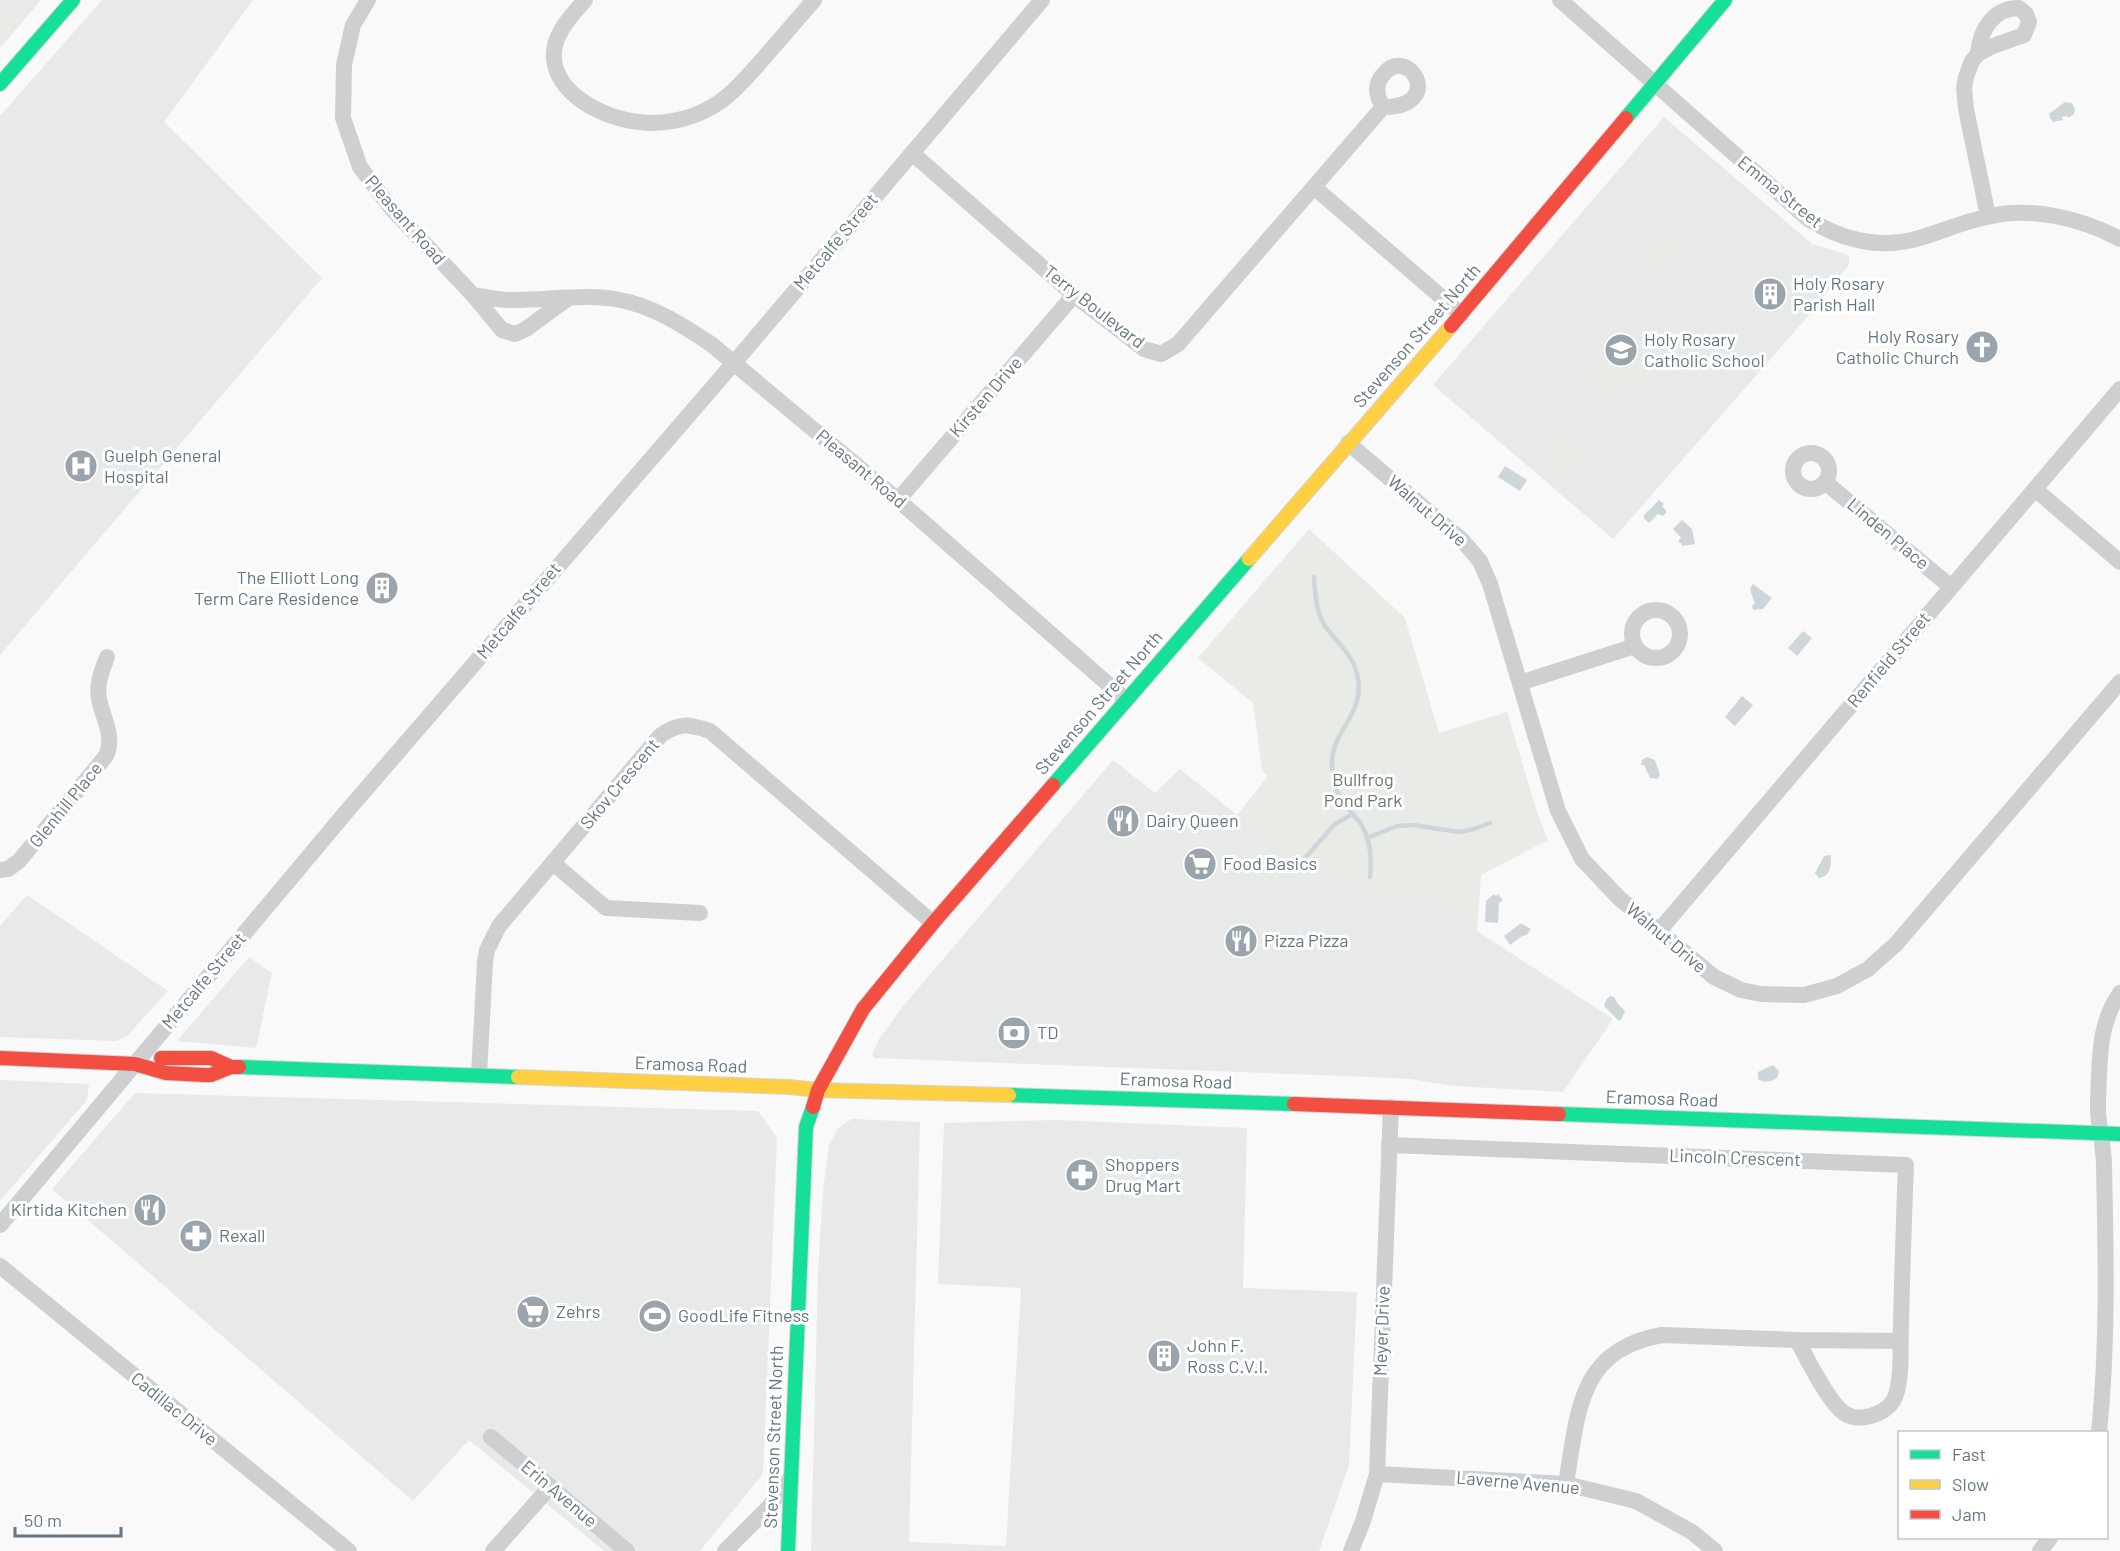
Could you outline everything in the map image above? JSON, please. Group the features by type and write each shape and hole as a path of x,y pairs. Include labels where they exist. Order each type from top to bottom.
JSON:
{"main road":[{"path":"0,84 74,0"},
{"name":"Stevenson Street North","path":"788,1551 806,1127 818,1090 863,1009 933,923 1125,699 1461,314 1725,0"},
{"name":"Eramosa Road","path":"0,1058 135,1064 166,1073 204,1075 211,1075 231,1067 789,1087 818,1090 1067,1096 2120,1134"}],"street":[{"name":"Pleasant Road","path":"368,0 353,25 344,65 343,118 360,167 391,208 502,330 515,334 526,329 567,299"},
{"path":"585,0 560,32 555,47 558,76 576,97 607,116 639,123 671,122 706,111 734,91 814,0"},
{"name":"Metcalfe Street","path":"0,1225 347,811 1042,0"},
{"name":"Emma Street","path":"1560,0 1807,218 1824,229 1860,241 1891,242 1910,240 1988,216 2020,213 2052,216 2082,223 2120,239"},
{"path":"1978,54 1972,61 1966,77 1964,98 1988,216"},
{"name":"Terry Boulevard","path":"912,153 1074,295 1144,349 1161,354 1178,344 1383,107"},
{"path":"1315,188 1461,314"},
{"name":"Pleasant Road","path":"472,295 507,300 593,298 621,300 656,312 683,326 711,344 898,500 1125,699"},
{"name":"Kirsten Drive","path":"898,500 1074,295"},
{"name":"Renfield Street","path":"1659,932 2120,389"},
{"name":"Walnut Drive","path":"1348,443 1462,540 1480,561 1490,584 1558,811 1582,859 1619,898 1659,932 1714,977 1741,990 1779,996 1822,992 1850,980 1872,966 1896,944 2120,682"},
{"name":"Linden Place","path":"1825,482 1951,587"},
{"path":"2036,490 2120,562"},
{"path":"1520,683 1635,646"},
{"name":"Glenhill Place","path":"0,870 8,869 19,861 106,756 110,747 109,730 98,698 100,678 107,657"},
{"name":"Skov Crescent","path":"479,1075 485,962 487,950 499,926 660,736 672,727 689,724 711,731 933,923"},
{"path":"553,863 606,908 700,913"},
{"path":"2099,1431 2106,1350 2104,1162 2098,1113 2102,1038 2106,1017 2120,993"},
{"name":"Meyer Drive","path":"1351,1551 1377,1474 1391,1107"},
{"name":"Lincoln Crescent","path":"1389,1145 1906,1164 1898,1388 1893,1401 1885,1410 1873,1415 1861,1417 1844,1413 1835,1404 1797,1340"},
{"name":"Cadillac Drive","path":"0,1266 349,1551"},
{"path":"1566,1484 1577,1414 1591,1378 1614,1353 1645,1338 1662,1335 1900,1341"},
{"name":"Erin Avenue","path":"491,1437 627,1551"},
{"name":"Laverne Avenue","path":"1377,1474 1566,1484 1636,1501 1692,1532 1715,1551"},
{"path":"725,1551 769,1507 790,1478"},
{"path":"493,1551 550,1487"},
{"path":"2040,1551 2049,1539"}],"shaded area":[{"path":"0,0 41,0 0,48"},
{"name":"Guelph General Hospital","path":"102,0 253,0 164,122 322,278 0,655 0,116"},
{"path":"2065,102 2072,103 2075,109 2074,114 2053,122 2049,114"},
{"name":"Holy Rosary Catholic School","path":"1664,117 1812,244 1849,255 1849,265 1809,315 1613,539 1433,385"},
{"path":"1505,466 1527,480 1520,491 1498,477"},
{"path":"1659,500 1664,504 1662,506 1667,512 1663,516 1658,514 1649,523 1644,515"},
{"path":"1682,520 1692,529 1695,544 1682,546 1679,543 1681,538 1673,529"},
{"path":"1753,584 1772,598 1763,609 1753,610 1752,605 1755,604 1750,589"},
{"path":"1803,631 1812,638 1797,656 1788,648"},
{"path":"1742,696 1753,705 1735,726 1725,717"},
{"path":"1647,757 1655,760 1660,775 1658,779 1650,778 1644,765 1641,765 1642,760"},
{"path":"1113,760 1155,793 1180,769 1334,888 1442,891 1435,897 1477,931 1613,1019 1563,1092 1454,1086 1411,1079 1371,1077 874,1058 872,1054 879,1039 904,1005"},
{"path":"1831,855 1828,872 1819,878 1815,873 1824,856"},
{"path":"1494,894 1496,896 1498,894 1503,900 1499,903 1498,923 1485,922 1486,901"},
{"path":"27,895 168,991 127,1036 116,1041 0,1037 0,926"},
{"path":"1520,924 1531,929 1527,935 1510,945 1504,936"},
{"path":"249,957 272,973 256,1048 177,1041"},
{"path":"1610,996 1614,997 1625,1011 1621,1020 1618,1020 1604,1006"},
{"path":"1773,1065 1779,1071 1777,1078 1768,1081 1758,1079 1758,1072"},
{"path":"0,1080 89,1084 87,1100 0,1201"},
{"path":"135,1093 758,1111 777,1138 763,1474 700,1551 604,1551 469,1440 413,1501 52,1189"},
{"path":"852,1119 920,1122 909,1542 1006,1546 1021,1288 938,1284 944,1123 1057,1120 1247,1128 1243,1288 1357,1292 1349,1465 1319,1551 811,1551 818,1273 823,1190 829,1145 838,1128"}],"green space":[{"path":"0,4 16,28 0,47"},
{"path":"1663,239 1685,258 1655,292 1633,273"},
{"path":"1617,345 1650,373 1617,411 1584,383"},
{"path":"1560,422 1566,423 1591,446 1560,480 1552,478 1551,472 1531,453"},
{"name":"Bullfrog Pond Park","path":"1309,529 1405,618 1439,733 1507,712 1537,812 1548,840 1481,875 1477,931 1435,897 1441,891 1334,888 1237,815 1268,776 1262,770 1253,703 1198,658"}],"waterway":[{"path":"1314,577 1316,602 1322,621 1348,654 1357,674 1359,688 1357,700 1337,741 1332,764 1339,795 1361,824 1367,836 1371,857 1370,877"},
{"path":"1305,858 1334,825 1352,814"},
{"path":"1367,838 1397,826 1413,825 1459,832 1490,823"}],"traffic: fast":[{"path":"0,84 73,0"},
{"path":"1626,118 1725,0"},
{"path":"1053,785 1249,559"},
{"path":"239,1067 518,1077"},
{"path":"1009,1095 1294,1104"},
{"path":"788,1551 806,1127 813,1107"},
{"path":"1559,1114 2120,1134"}],"traffic: slow":[{"path":"1249,559 1451,326"},
{"path":"518,1077 818,1090 1009,1095"}],"traffic: jam":[{"path":"1451,326 1626,118"},
{"path":"813,1107 818,1090 863,1009 933,923 1053,785"},
{"path":"0,1058 135,1064 166,1073 204,1075 239,1067"},
{"path":"161,1058 211,1058 231,1067"},
{"path":"1294,1104 1559,1114"}],"place":[{"name":"Holy Rosary Parish Hall","path":"1770,294"},
{"name":"Holy Rosary Catholic Church","path":"1982,347"},
{"name":"Holy Rosary Catholic School","path":"1621,350"},
{"name":"Guelph General Hospital","path":"81,466"},
{"name":"The Elliott Long Term Care Residence","path":"382,588"},
{"name":"Dairy Queen","path":"1123,821"},
{"name":"Food Basics","path":"1200,864"},
{"name":"Pizza Pizza","path":"1241,941"},
{"name":"TD","path":"1014,1033"},
{"name":"Shoppers Drug Mart","path":"1082,1175"},
{"name":"Kirtida Kitchen","path":"150,1210"},
{"name":"Rexall","path":"196,1236"},
{"name":"Zehrs","path":"533,1312"},
{"name":"GoodLife Fitness","path":"655,1316"},
{"name":"John F. Ross C.V.I.","path":"1164,1356"}]}
